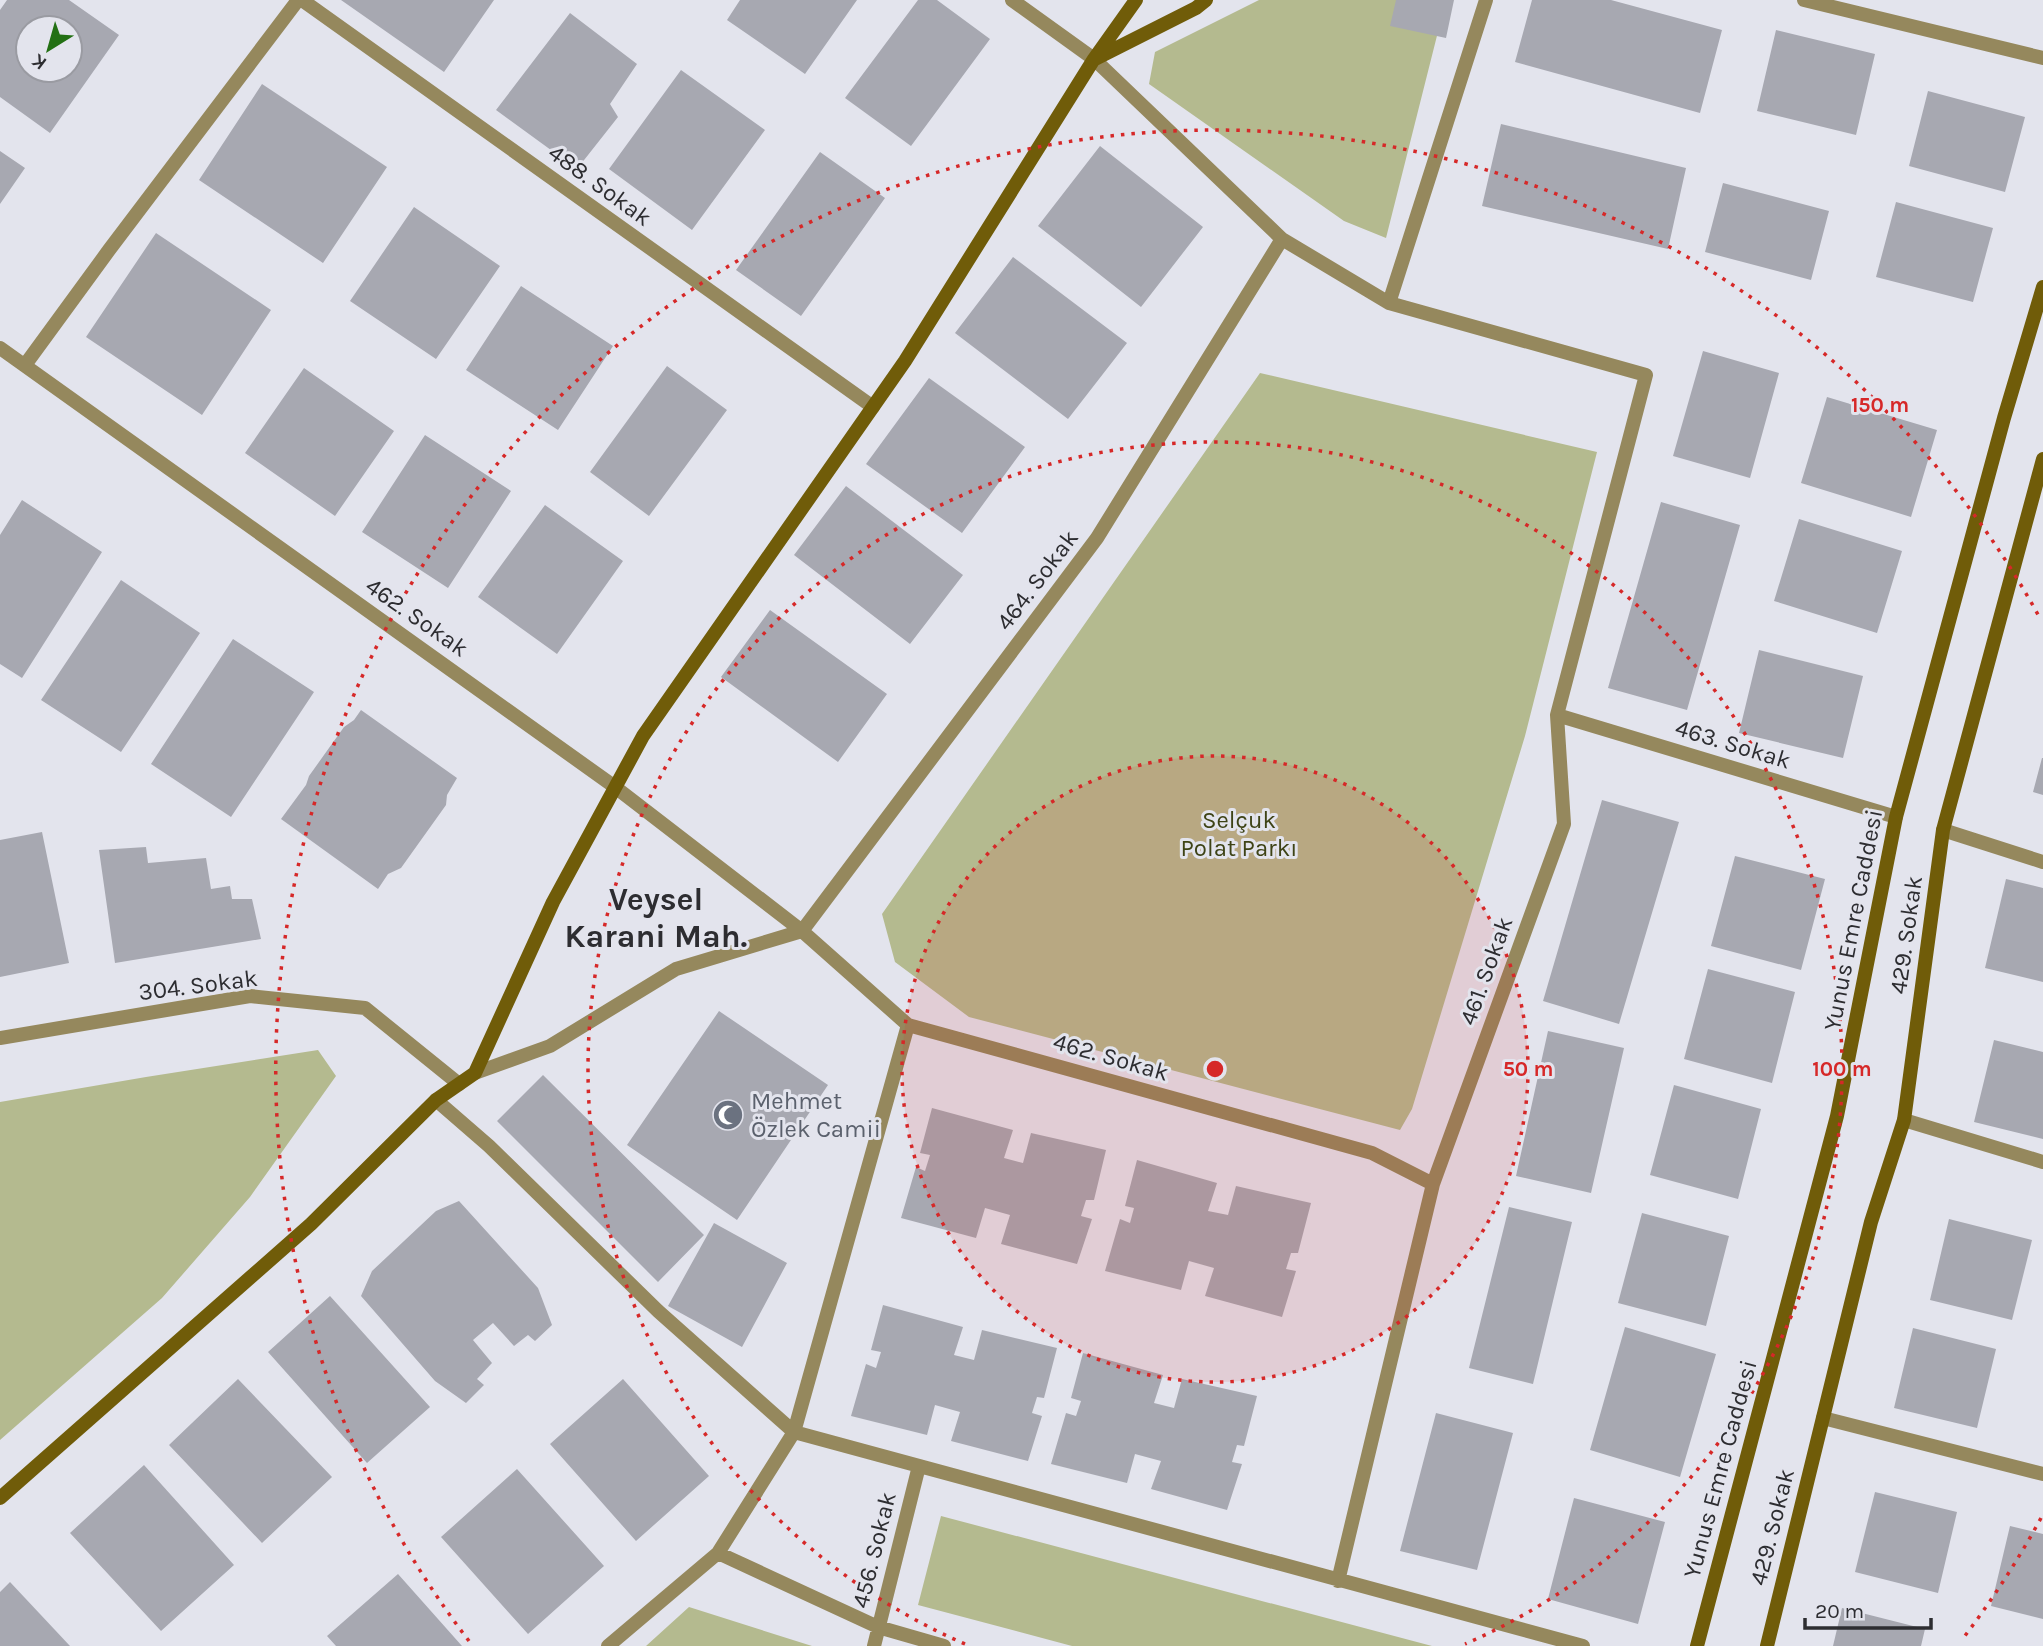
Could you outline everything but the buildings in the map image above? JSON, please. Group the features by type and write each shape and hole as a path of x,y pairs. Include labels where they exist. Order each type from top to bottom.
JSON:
{"main road":[{"path":"0,1498 311,1224 436,1100 475,1073 553,902 643,736 905,361 1094,60 1136,0"},
{"path":"1094,60 1196,8 1206,0"},
{"name":"Yunus Emre Caddesi","path":"1697,1646 1837,1116 1896,817 2004,418 2043,287"},
{"name":"429. Sokak","path":"1767,1646 1871,1222 1904,1121 1943,830 2043,459"}],"street":[{"path":"25,365 109,250 300,0"},
{"name":"488. Sokak","path":"300,0 873,407"},
{"path":"1012,0 1094,60 1282,239 1389,303 1486,0"},
{"path":"1804,0 2043,58"},
{"name":"464. Sokak","path":"802,931 1097,538 1282,239"},
{"name":"461. Sokak","path":"1338,1581 1433,1184 1564,824 1557,715 1646,375 1389,303"},
{"name":"462. Sokak","path":"0,348 615,786 802,931 908,1025 1371,1153 1433,1184"},
{"name":"463. Sokak","path":"1557,715 1896,817"},
{"path":"1943,830 2043,862"},
{"path":"475,1073 550,1046 676,969 802,931"},
{"name":"304. Sokak","path":"0,1038 250,996 365,1009 459,1084"},
{"path":"608,1646 718,1553 794,1432 908,1025"},
{"path":"436,1100 489,1146 658,1311 794,1432 1583,1646"},
{"path":"1904,1121 2043,1162"},
{"path":"1823,1418 2043,1474"},
{"name":"456. Sokak","path":"874,1646 919,1466"},
{"path":"718,1553 878,1627 944,1646"}],"green space":[{"path":"1259,0 1446,0 1386,238 1344,221 1149,84 1155,52"},
{"name":"Selçuk Polat Parkı","path":"1260,373 1597,452 1525,736 1412,1109 1400,1130 969,1017 895,962 882,914"},
{"path":"318,1050 336,1076 250,1197 162,1298 0,1440 0,1102"},
{"path":"941,1516 1432,1646 1072,1646 918,1605"},
{"path":"689,1607 812,1646 646,1646"}],"place":[{"name":"Mehmet Özlek Camii","path":"728,1115"}],"district":[{"name":"Veysel Karani Mah.","path":"656,918"}]}
